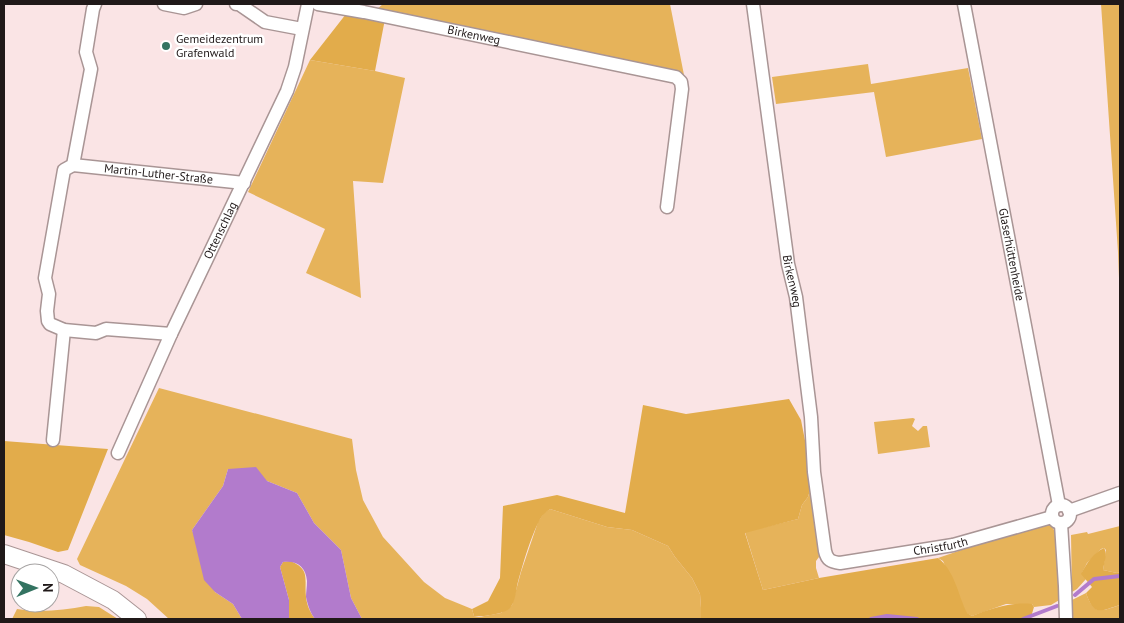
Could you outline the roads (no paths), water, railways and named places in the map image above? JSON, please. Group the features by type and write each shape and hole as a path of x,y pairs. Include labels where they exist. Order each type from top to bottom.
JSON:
{"main road":[{"path":"4,554 64,574 113,600 137,619"}],"street":[{"path":"95,4 86,52 91,69 73,165 64,170 45,278 49,294 48,321 50,324 64,330 96,333 106,329 171,334"},
{"path":"164,4 184,8 196,4"},
{"path":"236,4 239,4 265,22 302,29"},
{"name":"Ottenschlag","path":"118,453 171,334 287,90 295,67 308,4"},
{"name":"Birkenweg","path":"318,4 368,8 676,77 681,82 682,89 667,207"},
{"name":"Birkenweg","path":"754,4 788,264 797,306 811,416 814,472 824,551 827,558"},
{"name":"Glaserhüttenheide","path":"964,4 1064,508"},
{"name":"Martin-Luther-Straße","path":"73,165 244,183"},
{"path":"53,440 64,330"},
{"path":"1066,619 1065,586 1056,520 1052,511 1054,508 1064,508 1120,493"},
{"name":"Christfurth","path":"827,558 833,562 840,563 953,545 1056,520"}],"waterway":[{"path":"1075,595 1094,579 1120,576"},
{"path":"1023,619 1057,606"},
{"path":"871,619 887,616 917,619"}],"place":[{"name":"Gemeidezentrum Grafenwald","path":"166,46"}]}
